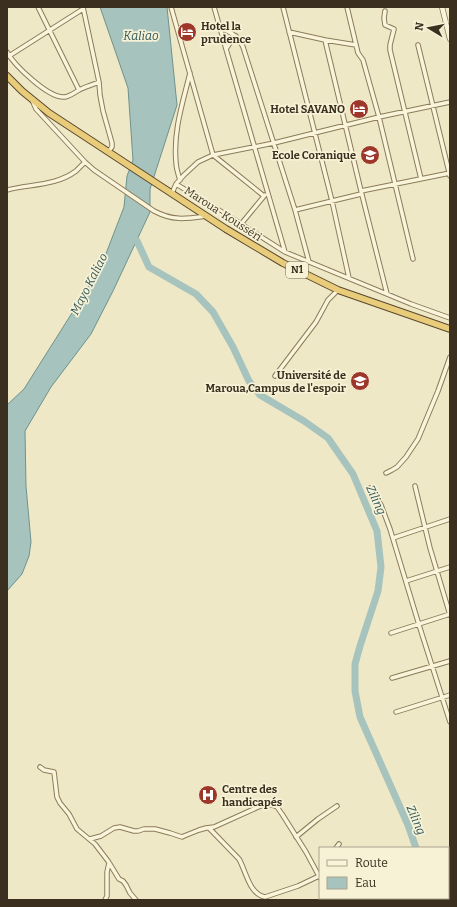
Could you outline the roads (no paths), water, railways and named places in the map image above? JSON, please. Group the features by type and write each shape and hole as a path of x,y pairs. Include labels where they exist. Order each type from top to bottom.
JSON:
{"highway":[{"name":"Maroua-Kousséri","path":"7,76 22,91 49,113 245,241 283,263 338,290 450,330"}],"street":[{"path":"38,7 79,90"},
{"path":"171,7 212,154 264,196"},
{"path":"214,7 285,252"},
{"path":"282,7 332,201 349,278"},
{"path":"347,7 358,53 363,60 379,117 413,259"},
{"path":"442,7 450,39"},
{"path":"10,56 83,8 99,82 103,111 112,143 112,147 108,152"},
{"path":"385,11 384,25 394,29 390,50 421,179"},
{"path":"220,28 236,36 243,46 295,210 309,262"},
{"path":"289,32 325,40 356,44"},
{"path":"226,48 236,36"},
{"path":"325,40 361,193 387,294"},
{"path":"295,210 395,184 450,174 418,45"},
{"path":"7,52 22,71 58,97 68,96 99,82"},
{"path":"180,180 176,163 177,124 190,72"},
{"path":"32,99 32,103 36,110 85,162 94,170 154,211 164,216 184,219 208,216"},
{"path":"172,193 176,184 184,175 198,162 212,154 274,142 450,102"},
{"path":"7,190 53,182 76,171 85,162"},
{"path":"176,184 285,252 411,304 450,318"},
{"path":"241,224 267,192"},
{"path":"275,376 316,322 328,300 338,290"},
{"path":"386,473 397,467 418,440 450,357"},
{"path":"391,633 450,614 436,572 415,486"},
{"path":"370,488 381,505 393,538 450,722"},
{"path":"393,538 450,519"},
{"path":"406,581 450,567"},
{"path":"392,678 450,661"},
{"path":"396,712 450,695"},
{"path":"40,767 44,770 54,772 57,797 60,803 69,814 77,829 90,839 97,847 119,879 123,881 136,900"},
{"path":"90,839 101,836 114,828 120,827 134,831 154,829 182,837 199,830 214,827 266,804 277,807 319,874"},
{"path":"296,837 337,806"},
{"path":"209,828 242,864 251,886 261,896 265,897 289,890 319,876"},
{"path":"105,900 107,896 107,872 109,863"}],"water":[{"name":"Kaliao","path":"100,7 167,7 177,105 150,189 150,212 91,334 51,387 25,431 26,486 31,542 29,556 22,574 7,591 7,405 24,389 102,264 124,207 127,176 133,160 128,88"}],"waterway":[{"name":"Ziling","path":"137,241 149,267 196,294 213,312 233,347 249,381 260,395 304,421 328,438 353,474 377,531 381,567 378,591 355,664 355,691 360,717 408,825 416,847"}],"place":[{"name":"Hotel la prudence","path":"187,32"},
{"name":"Hotel SAVANO","path":"359,109"},
{"name":"Ecole Coranique","path":"370,155"},
{"name":"Université de Maroua,Campus de l'espoir","path":"360,381"},
{"name":"Centre des handicapés","path":"208,795"}],"water label":[{"name":"Mayo Kaliao","path":"89,284"}]}
